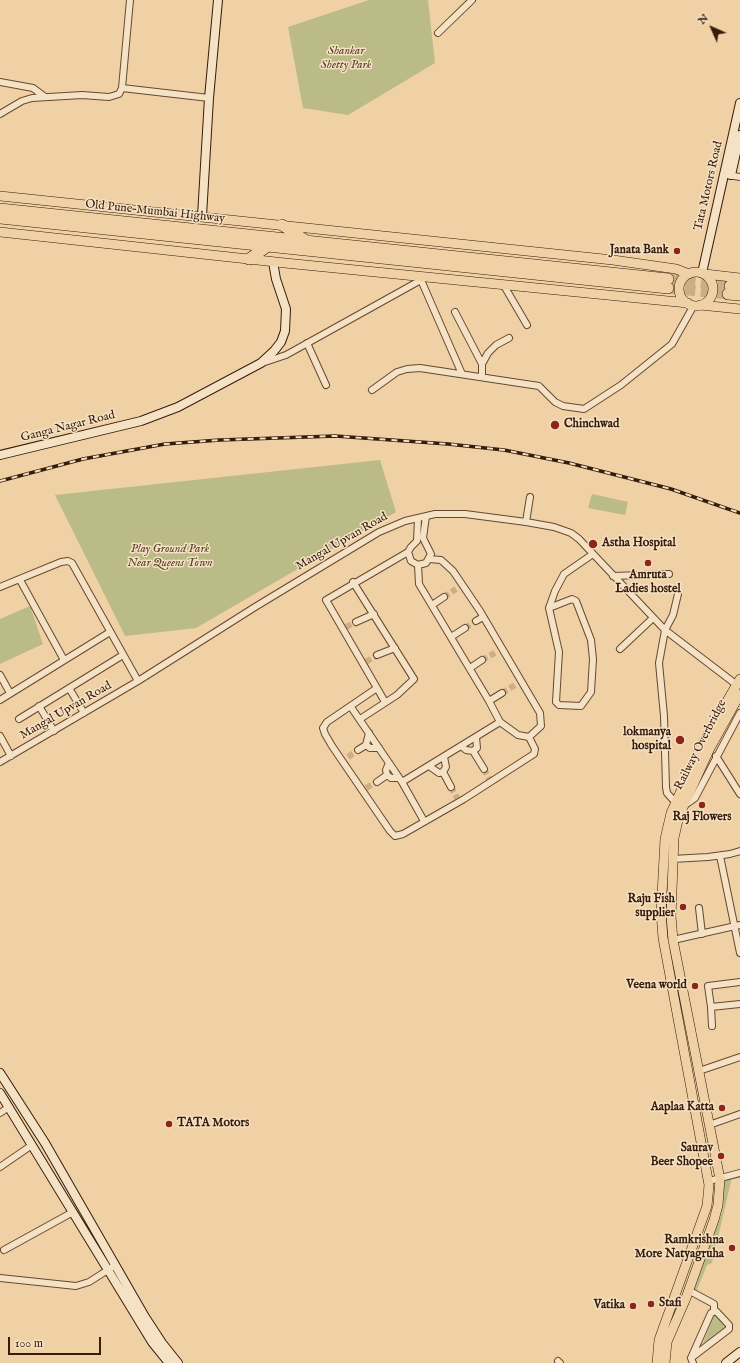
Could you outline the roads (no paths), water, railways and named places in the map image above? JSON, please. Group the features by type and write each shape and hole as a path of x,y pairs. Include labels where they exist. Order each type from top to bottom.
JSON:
{"highway":[{"name":"Old Pune–Mumbai Highway","path":"0,209 306,241 668,283 268,246 0,218"},
{"path":"282,225 306,241"},
{"path":"249,259 268,246"},
{"path":"733,289 740,295"}],"main road":[{"path":"0,196 613,260 676,268 689,274 740,278"},
{"path":"0,232 422,279 503,284 740,309"},
{"path":"689,274 682,280 680,290 683,299 694,304 709,300 713,291 712,282 704,274"},
{"name":"Railway Overbridge","path":"680,805 702,744 736,681"},
{"name":"Railway Overbridge","path":"680,805 740,694"},
{"path":"666,1363 667,1342 688,1290 716,1212 720,1179 673,940 671,916 672,859 674,833 680,805"},
{"path":"657,1363 660,1340 707,1206 709,1181 662,924 665,839 667,825 680,805"}],"street":[{"path":"0,114 22,101 45,97 82,95 115,96 119,94 122,88 130,0"},
{"path":"202,216 209,98 218,0"},
{"path":"438,33 472,0"},
{"path":"0,82 33,88 45,97"},
{"path":"122,88 209,98"},
{"name":"Tata Motors Road","path":"704,274 728,175 740,103"},
{"path":"740,135 728,175 740,177"},
{"name":"Ganga Nagar Road","path":"0,455 157,416 178,407 261,364 281,342 285,331 286,309 276,279 274,262"},
{"path":"261,364 286,355 307,344 422,279 462,374"},
{"path":"503,284 527,325"},
{"path":"372,390 397,372 407,369 420,368 482,376 539,386 555,402 563,406 584,409 621,385 672,344 694,304"},
{"path":"455,312 482,364 482,376"},
{"path":"482,364 492,348 510,338"},
{"path":"307,344 326,385"},
{"path":"526,522 530,497"},
{"name":"Mangal Upvan Road","path":"0,762 138,682 255,607 376,533 392,525 426,516 448,513 526,522 554,527 571,533 665,630 736,681"},
{"path":"408,552 411,561 418,565 426,563 429,559 429,548 423,538 426,516"},
{"path":"385,702 344,628 326,600 353,582 408,552 417,541 418,518"},
{"path":"549,608 572,599 576,601 591,640 593,659 591,692 581,706 559,705 556,702 559,652 549,608 555,591 564,574 593,554"},
{"path":"429,559 441,560 453,572 459,587 483,617 540,713 541,726 529,737"},
{"path":"0,587 20,580 60,562 68,561 74,566 138,682"},
{"path":"418,565 419,584 470,668 500,722 518,735 529,737"},
{"path":"613,576 669,574"},
{"path":"20,580 64,660"},
{"path":"353,582 414,678 401,691 360,719"},
{"path":"678,594 673,615 665,630 659,663 659,674 664,716 666,787 667,793 680,805 695,798 716,756 740,714"},
{"path":"432,605 444,597"},
{"path":"364,618 370,608"},
{"path":"356,622 374,614"},
{"path":"476,621 483,617"},
{"path":"620,649 653,618"},
{"path":"451,637 465,628"},
{"path":"0,700 110,632"},
{"path":"384,651 391,642"},
{"path":"377,655 395,648"},
{"path":"495,652 502,648"},
{"path":"18,719 123,655"},
{"path":"470,668 482,660"},
{"path":"0,675 10,693"},
{"path":"515,685 522,681"},
{"path":"69,688 84,713"},
{"path":"377,688 352,707 327,722 323,728 325,734 342,760 364,789 390,831 395,836 403,834 534,754 535,749 529,737"},
{"path":"489,701 502,693"},
{"path":"39,706 54,731"},
{"path":"352,707 400,780 424,821"},
{"path":"387,775 391,778 400,780 429,766 500,722"},
{"path":"358,750 366,745 369,733"},
{"path":"0,736 11,756"},
{"path":"474,751 477,748 476,737"},
{"path":"366,745 370,748 379,748"},
{"path":"461,746 466,750 474,751"},
{"path":"474,751 484,769"},
{"path":"716,756 740,794"},
{"path":"342,760 348,757"},
{"path":"443,772 446,767 444,757"},
{"path":"387,775 386,770 389,763"},
{"path":"429,766 439,773 443,772"},
{"path":"443,772 451,787"},
{"path":"377,782 387,775"},
{"path":"672,859 720,856 740,851"},
{"path":"720,856 738,926 740,953"},
{"path":"699,908 702,934"},
{"path":"673,940 738,926"},
{"path":"712,1026 708,986 740,982"},
{"path":"711,1008 740,1004"},
{"path":"699,1071 740,1057"},
{"path":"0,1073 41,1137 150,1324 178,1363"},
{"path":"0,1093 152,1342 168,1363"},
{"path":"0,1113 9,1107"},
{"path":"710,1125 740,1114"},
{"path":"0,1167 32,1145"},
{"path":"709,1181 740,1173"},
{"path":"4,1250 73,1212"},
{"path":"0,1278 73,1286 89,1282 116,1266"},
{"path":"688,1290 714,1304 714,1311 711,1313 692,1361"},
{"path":"692,1361 729,1329 729,1325 714,1311"},
{"path":"726,1363 740,1352"}],"tunnel":[{"path":"668,279 730,286"},
{"path":"668,288 728,294"},
{"path":"444,597 456,589"},
{"path":"465,628 476,621"},
{"path":"346,627 356,622"},
{"path":"482,660 495,653"},
{"path":"366,662 377,655"},
{"path":"502,693 515,685"},
{"path":"348,757 358,750"},
{"path":"484,769 489,779"},
{"path":"366,788 377,782"},
{"path":"451,787 457,798"}],"railway":[{"path":"0,481 83,459 165,444 220,440 335,436 448,444 504,450 569,463 671,489 740,513"}],"place":[{"name":"Janata Bank","path":"677,251"},
{"name":"Chinchwad","path":"555,425"},
{"name":"Astha Hospital","path":"593,544"},
{"name":"Amruta Ladies hostel","path":"648,563"},
{"name":"lokmanya hospital","path":"680,740"},
{"name":"Raj Flowers","path":"702,805"},
{"name":"Raju Fish supplier","path":"683,907"},
{"name":"Veena world","path":"695,986"},
{"name":"Aaplaa Katta","path":"722,1108"},
{"name":"TATA Motors","path":"169,1124"},
{"name":"Saurav Beer Shopee","path":"721,1156"},
{"name":"Ramkrishna More Natyagruha","path":"732,1248"},
{"name":"Stafi","path":"651,1304"},
{"name":"Vatika","path":"633,1306"}],"park label":[{"name":"Shankar Shetty Park","path":"346,59"},
{"name":"Play Ground Park Near Queens Town","path":"170,557"}]}
